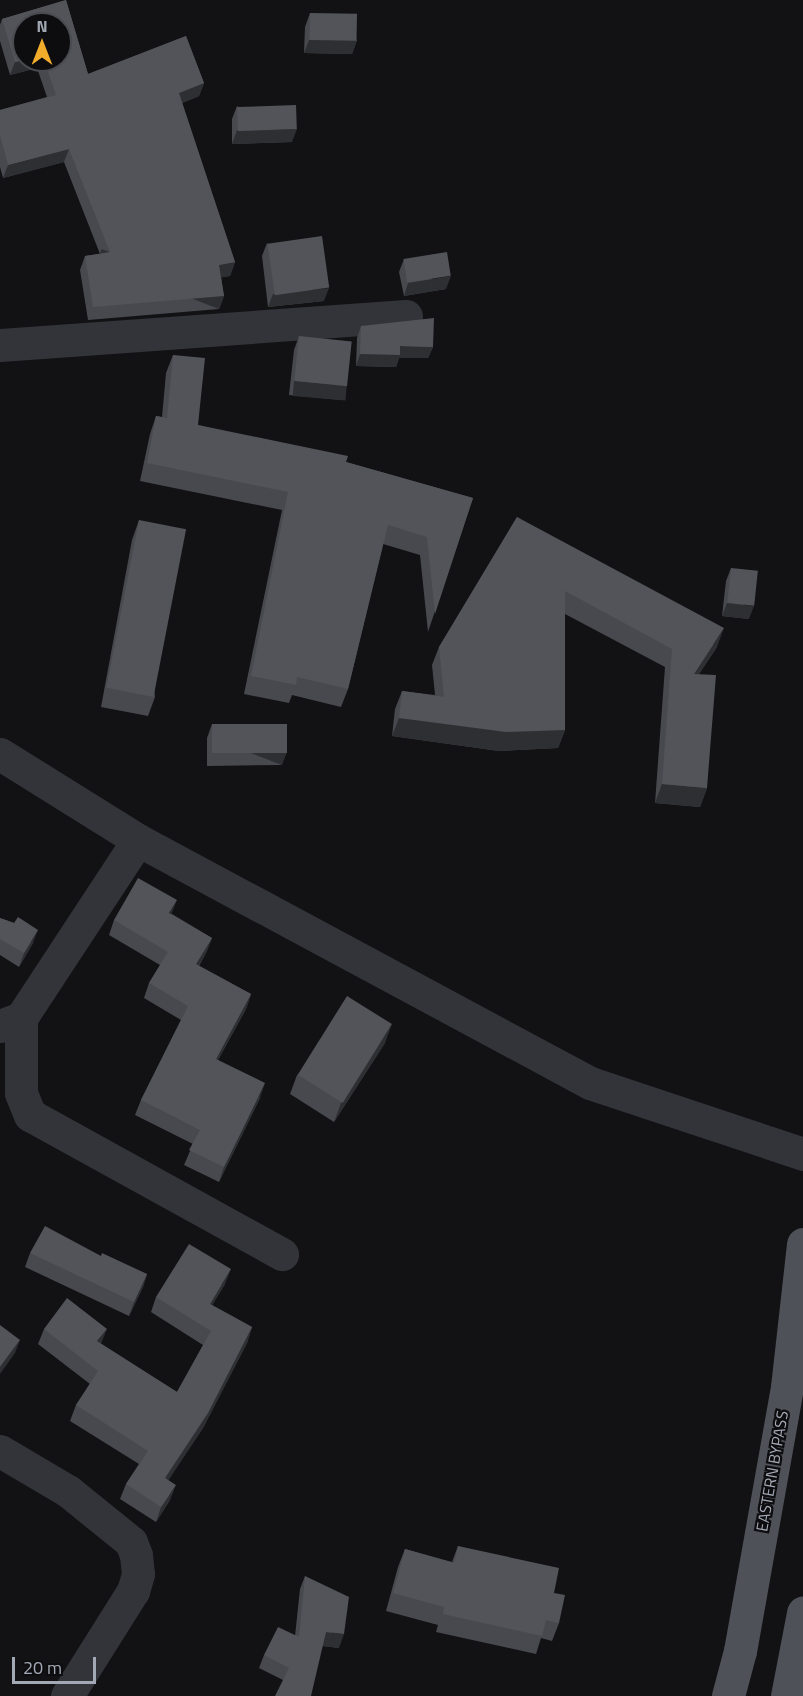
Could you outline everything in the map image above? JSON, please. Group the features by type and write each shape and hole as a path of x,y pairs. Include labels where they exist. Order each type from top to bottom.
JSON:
{"main road":[{"name":"EASTERN BYPASS","path":"728,1696 740,1651 787,1387 803,1244"},
{"path":"787,1696 803,1613"}],"street":[{"path":"0,345 406,316"},
{"path":"0,754 138,840 590,1083 803,1154"},
{"path":"138,840 10,1022 21,1093 30,1115 282,1254"},
{"path":"0,1451 68,1491 130,1542 136,1555 138,1574 133,1591 67,1696"}],"building":[{"path":"66,0 70,12 26,12"},
{"path":"310,13 357,14 357,41 310,40"},
{"path":"12,16 12,52 2,19"},
{"path":"72,20 88,74 186,36 204,83 179,93 235,262 219,265 224,296 93,307 85,256 110,252 69,149 8,165 0,135 0,110 56,95 48,72 72,72"},
{"path":"296,105 297,129 238,131 237,107"},
{"path":"322,236 329,287 275,295 268,244"},
{"path":"447,252 451,276 407,283 404,259"},
{"path":"434,318 433,347 400,346 400,355 360,354 361,326"},
{"path":"299,336 352,342 347,386 294,381"},
{"path":"173,355 205,358 198,425 348,456 346,462 473,498 435,614 427,537 388,525 348,689 297,677 296,685 251,676 288,492 147,463 156,416 167,418"},
{"path":"517,517 724,628 694,674 716,675 707,788 662,784 672,649 565,591 565,730 506,732 399,718 402,691 444,697 439,647"},
{"path":"139,520 186,529 153,697 106,688"},
{"path":"731,568 758,571 754,606 727,603"},
{"path":"212,724 287,724 287,753 212,753"},
{"path":"138,878 177,900 169,913 212,938 196,964 251,994 216,1059 265,1083 224,1167 189,1150 200,1130 141,1100 188,1006 149,983 168,952 114,920"},
{"path":"18,917 38,930 24,953 0,939 0,918 14,923"},
{"path":"347,996 392,1024 343,1103 298,1075"},
{"path":"45,1226 101,1256 102,1253 147,1274 134,1302 30,1253"},
{"path":"189,1244 231,1269 210,1304 252,1327 208,1413 165,1478 176,1485 161,1507 126,1484 148,1451 76,1405 98,1371 44,1329 67,1298 107,1329 97,1341 177,1392 211,1331 156,1297"},
{"path":"0,1325 20,1340 0,1367"},
{"path":"458,1546 559,1568 554,1593 565,1595 559,1623 546,1620 542,1636 443,1614 444,1607 393,1593 405,1549 454,1563"},
{"path":"305,1576 349,1597 344,1634 326,1632 311,1696 275,1696 289,1668 264,1655 278,1627 299,1637"}]}
